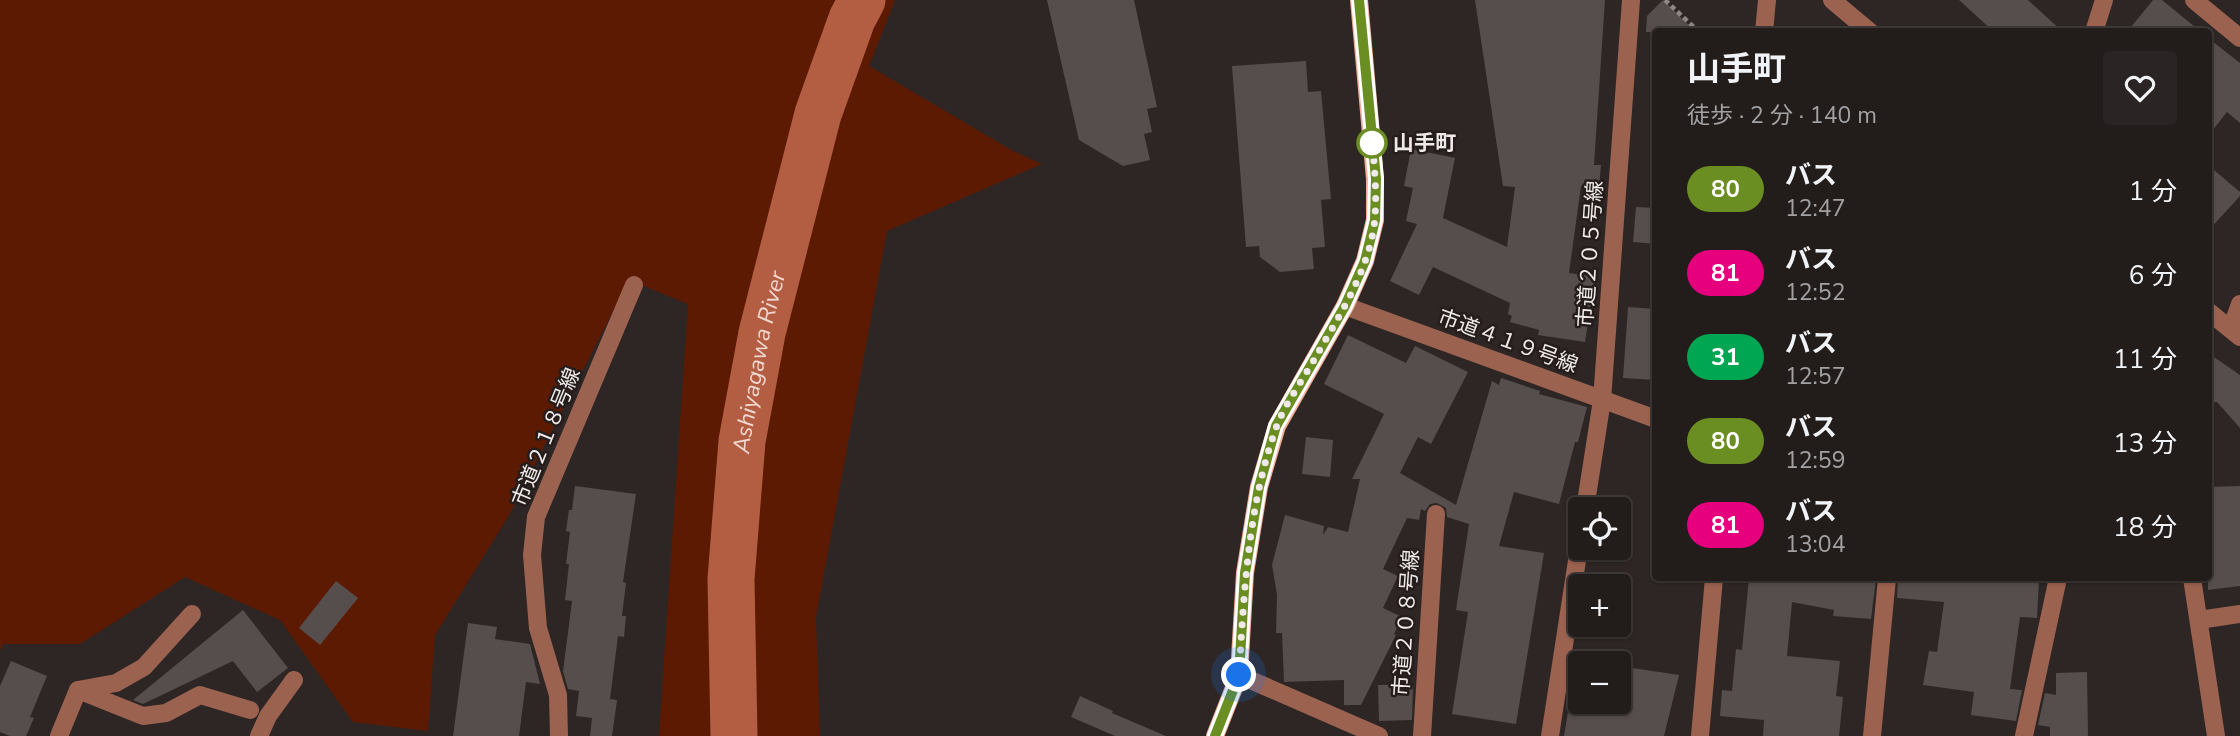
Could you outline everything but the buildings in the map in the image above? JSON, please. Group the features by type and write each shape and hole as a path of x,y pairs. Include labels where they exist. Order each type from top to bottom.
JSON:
{"main road":[{"path":"1215,736 1239,675 1245,573 1259,487 1276,426 1345,306 1365,261 1375,220 1376,179 1359,0"}],"street":[{"name":"市道２０５号線","path":"1587,497 1602,400 1631,0"},
{"path":"1764,28 1767,0"},
{"path":"1832,0 1865,28"},
{"path":"2095,28 2104,0"},
{"path":"2194,0 2240,37"},
{"name":"市道２１８号線","path":"559,736 558,695 538,628 532,555 536,517 634,285"},
{"path":"2212,314 2235,333 2240,304"},
{"name":"市道４１９号線","path":"1345,306 1652,418"},
{"name":"市道２０８号線","path":"1422,736 1437,514"},
{"path":"1550,736 1577,560"},
{"path":"1700,736 1714,581"},
{"path":"1877,735 1887,581"},
{"path":"2024,736 2057,581"},
{"path":"2192,581 2216,736"},
{"path":"81,683 116,683 144,667 192,614"},
{"path":"2199,620 2240,614"},
{"path":"1239,675 1379,736"},
{"path":"259,736 268,716 294,680"},
{"path":"81,683 143,716 166,713 200,695 250,710"},
{"path":"58,736 81,683"}],"path":[{"path":"1665,0 1695,28"}],"shaded area":[{"path":"0,0 895,0 869,66 1013,151 1042,164 887,231 816,617 820,736 659,736 688,304 629,280 508,517 435,635 428,731 353,722 280,620 185,577 80,644 3,644 0,651"}],"waterway":[{"name":"Ashiyagawa River","path":"734,736 731,579 742,441 762,333 818,114 852,19 862,0"}],"bus line":[{"name":"80","path":"1215,736 1239,675 1245,573 1259,487 1276,426 1345,306 1365,261 1375,220 1376,179 1359,0"}],"place":[{"name":"山手町","path":"1372,143"}],"route":[{"path":"1239,675 1245,573 1259,487 1276,426 1345,306 1365,261 1375,220 1376,179 1371,132 1372,143"}]}
